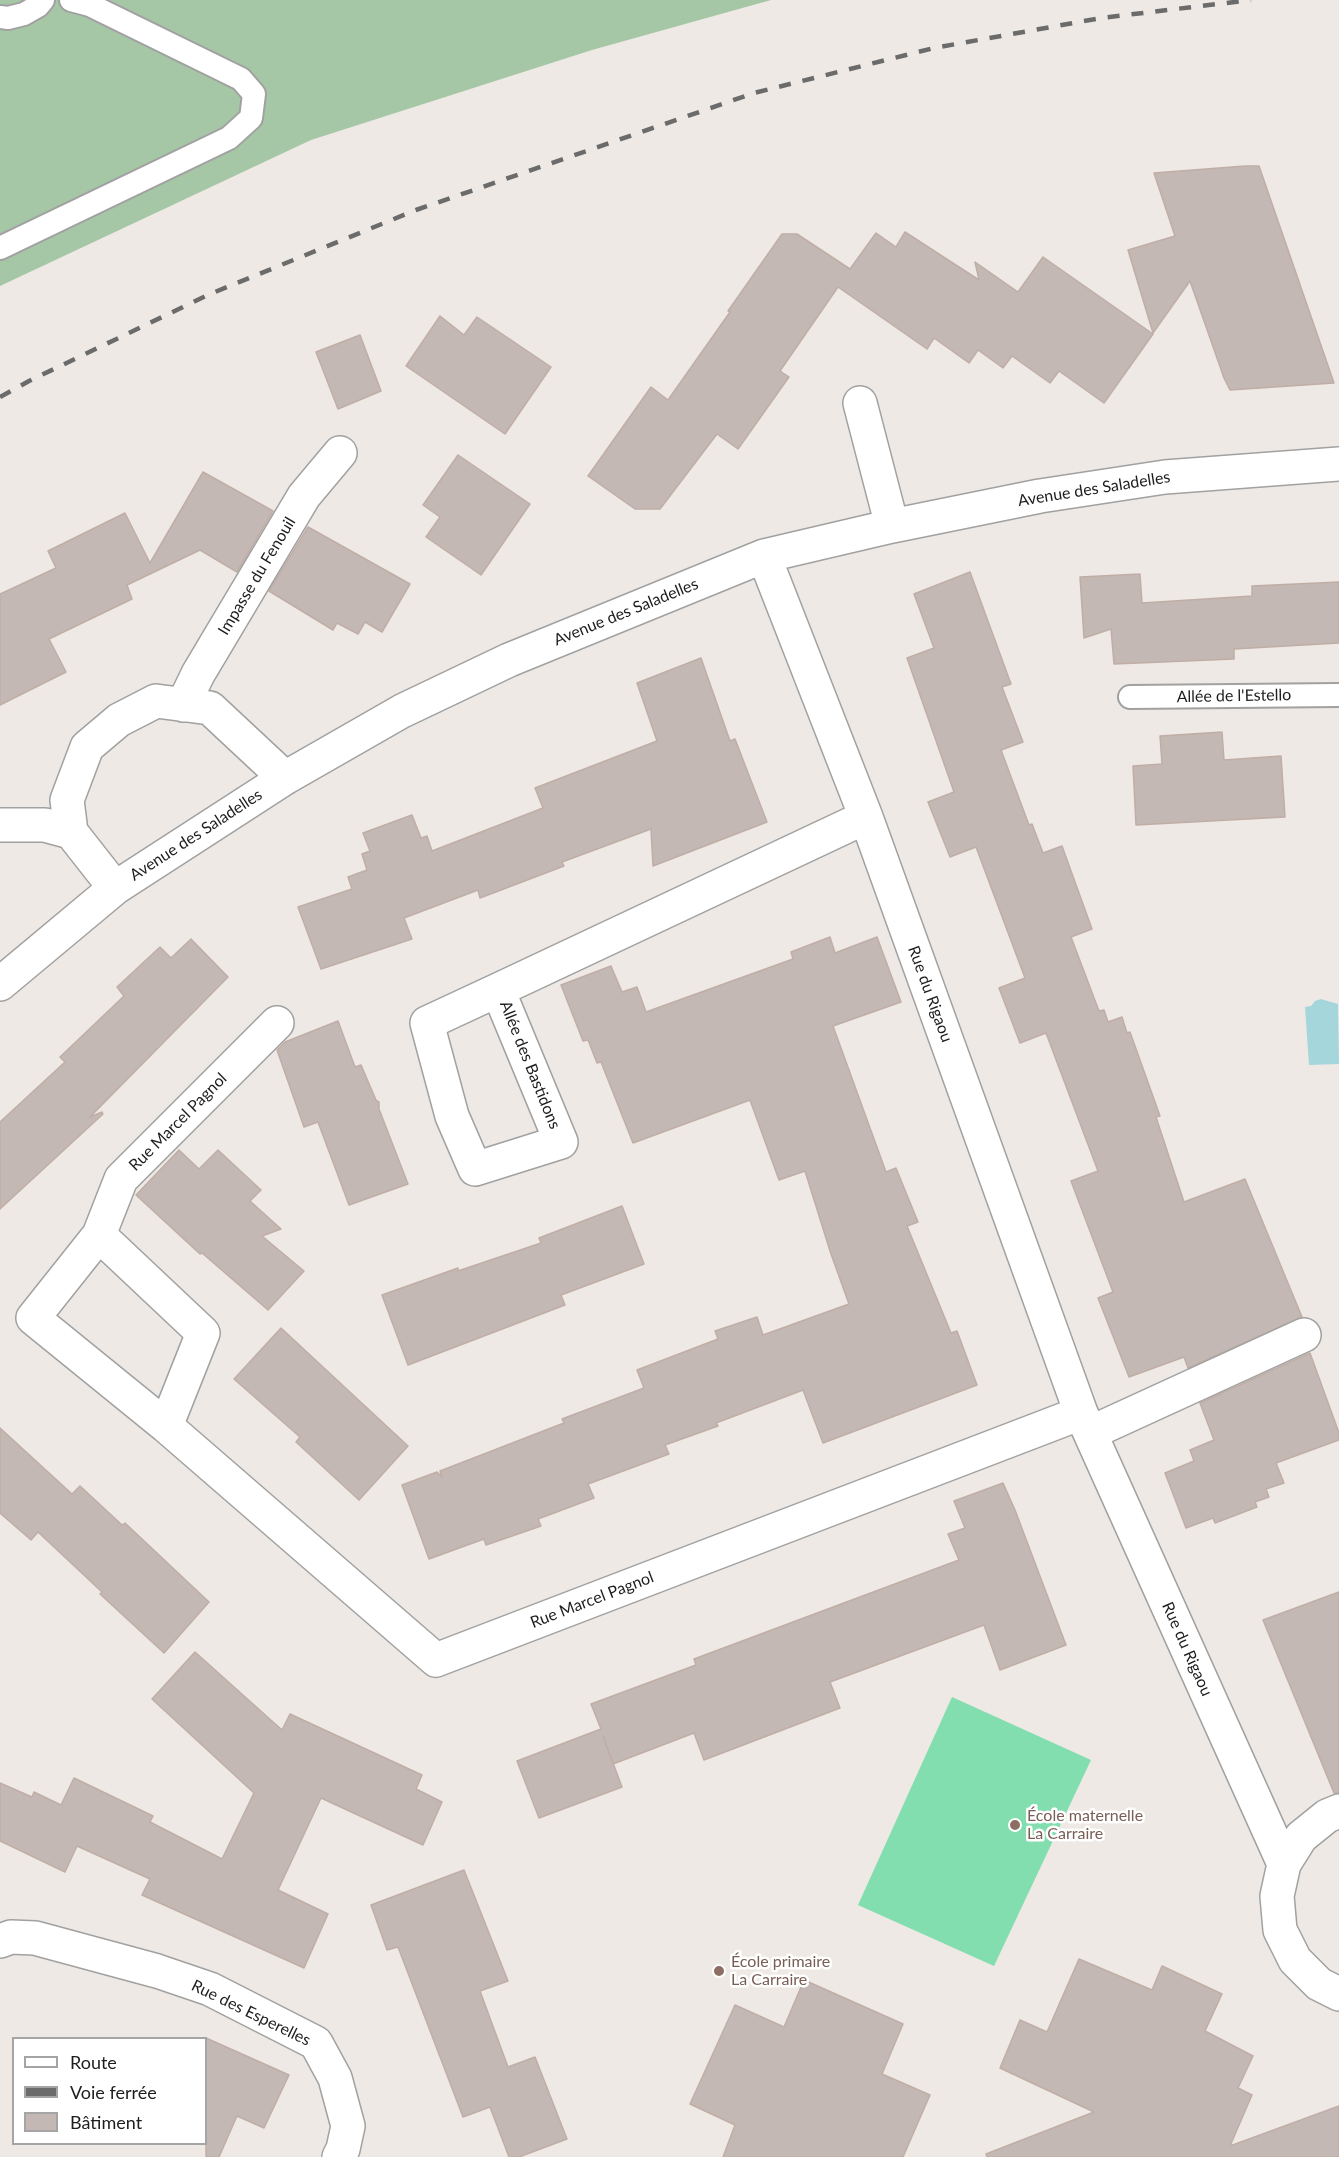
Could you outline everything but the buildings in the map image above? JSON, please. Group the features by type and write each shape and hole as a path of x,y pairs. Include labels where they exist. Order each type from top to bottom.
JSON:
{"street":[{"path":"860,403 892,526"},
{"name":"Impasse du Fenouil","path":"183,705 198,674 304,496 340,453"},
{"name":"Avenue des Saladelles","path":"0,984 115,888 285,778 402,711 509,660 764,556 892,526 1040,496 1166,477 1339,464"},
{"name":"Rue du Rigaou","path":"764,556 866,817 1086,1423 1284,1864"},
{"path":"115,888 71,832 67,800 87,747 119,720 156,701 210,708 285,778"},
{"name":"Allée des Bastidons","path":"498,990 561,1142 475,1169 452,1116 427,1023 866,817"},
{"path":"0,825 45,825 71,832"},
{"name":"Rue Marcel Pagnol","path":"277,1023 121,1179 99,1235 33,1317 166,1426 436,1660 1086,1423"},
{"path":"99,1235 203,1333 166,1426"},
{"path":"1086,1423 1304,1335"},
{"path":"1339,1811 1327,1816 1301,1837 1284,1864 1277,1896 1280,1930 1295,1960 1319,1984 1339,1994"},
{"name":"Rue des Esperelles","path":"0,1941 10,1937 35,1938 156,1971 210,1989 316,2043 335,2078 348,2126 339,2157"}],"lane":[{"path":"0,17 8,18 24,14 38,6 43,0"},
{"path":"0,248 229,138 250,118 254,94 241,79 90,5 71,0"},
{"name":"Allée de l'Estello","path":"1130,697 1339,694"}],"green space":[{"path":"0,0 771,0 592,50 311,140 0,286"},
{"path":"952,1697 1091,1760 994,1966 858,1905"}],"water":[{"path":"1321,999 1338,1004 1339,1064 1309,1065 1305,1007"}],"railway":[{"path":"0,397 210,294 416,210 754,93 934,48 1101,18 1251,0"}],"place":[{"name":"École maternelle La Carraire","path":"1015,1825"},
{"name":"École primaire La Carraire","path":"719,1971"}]}
